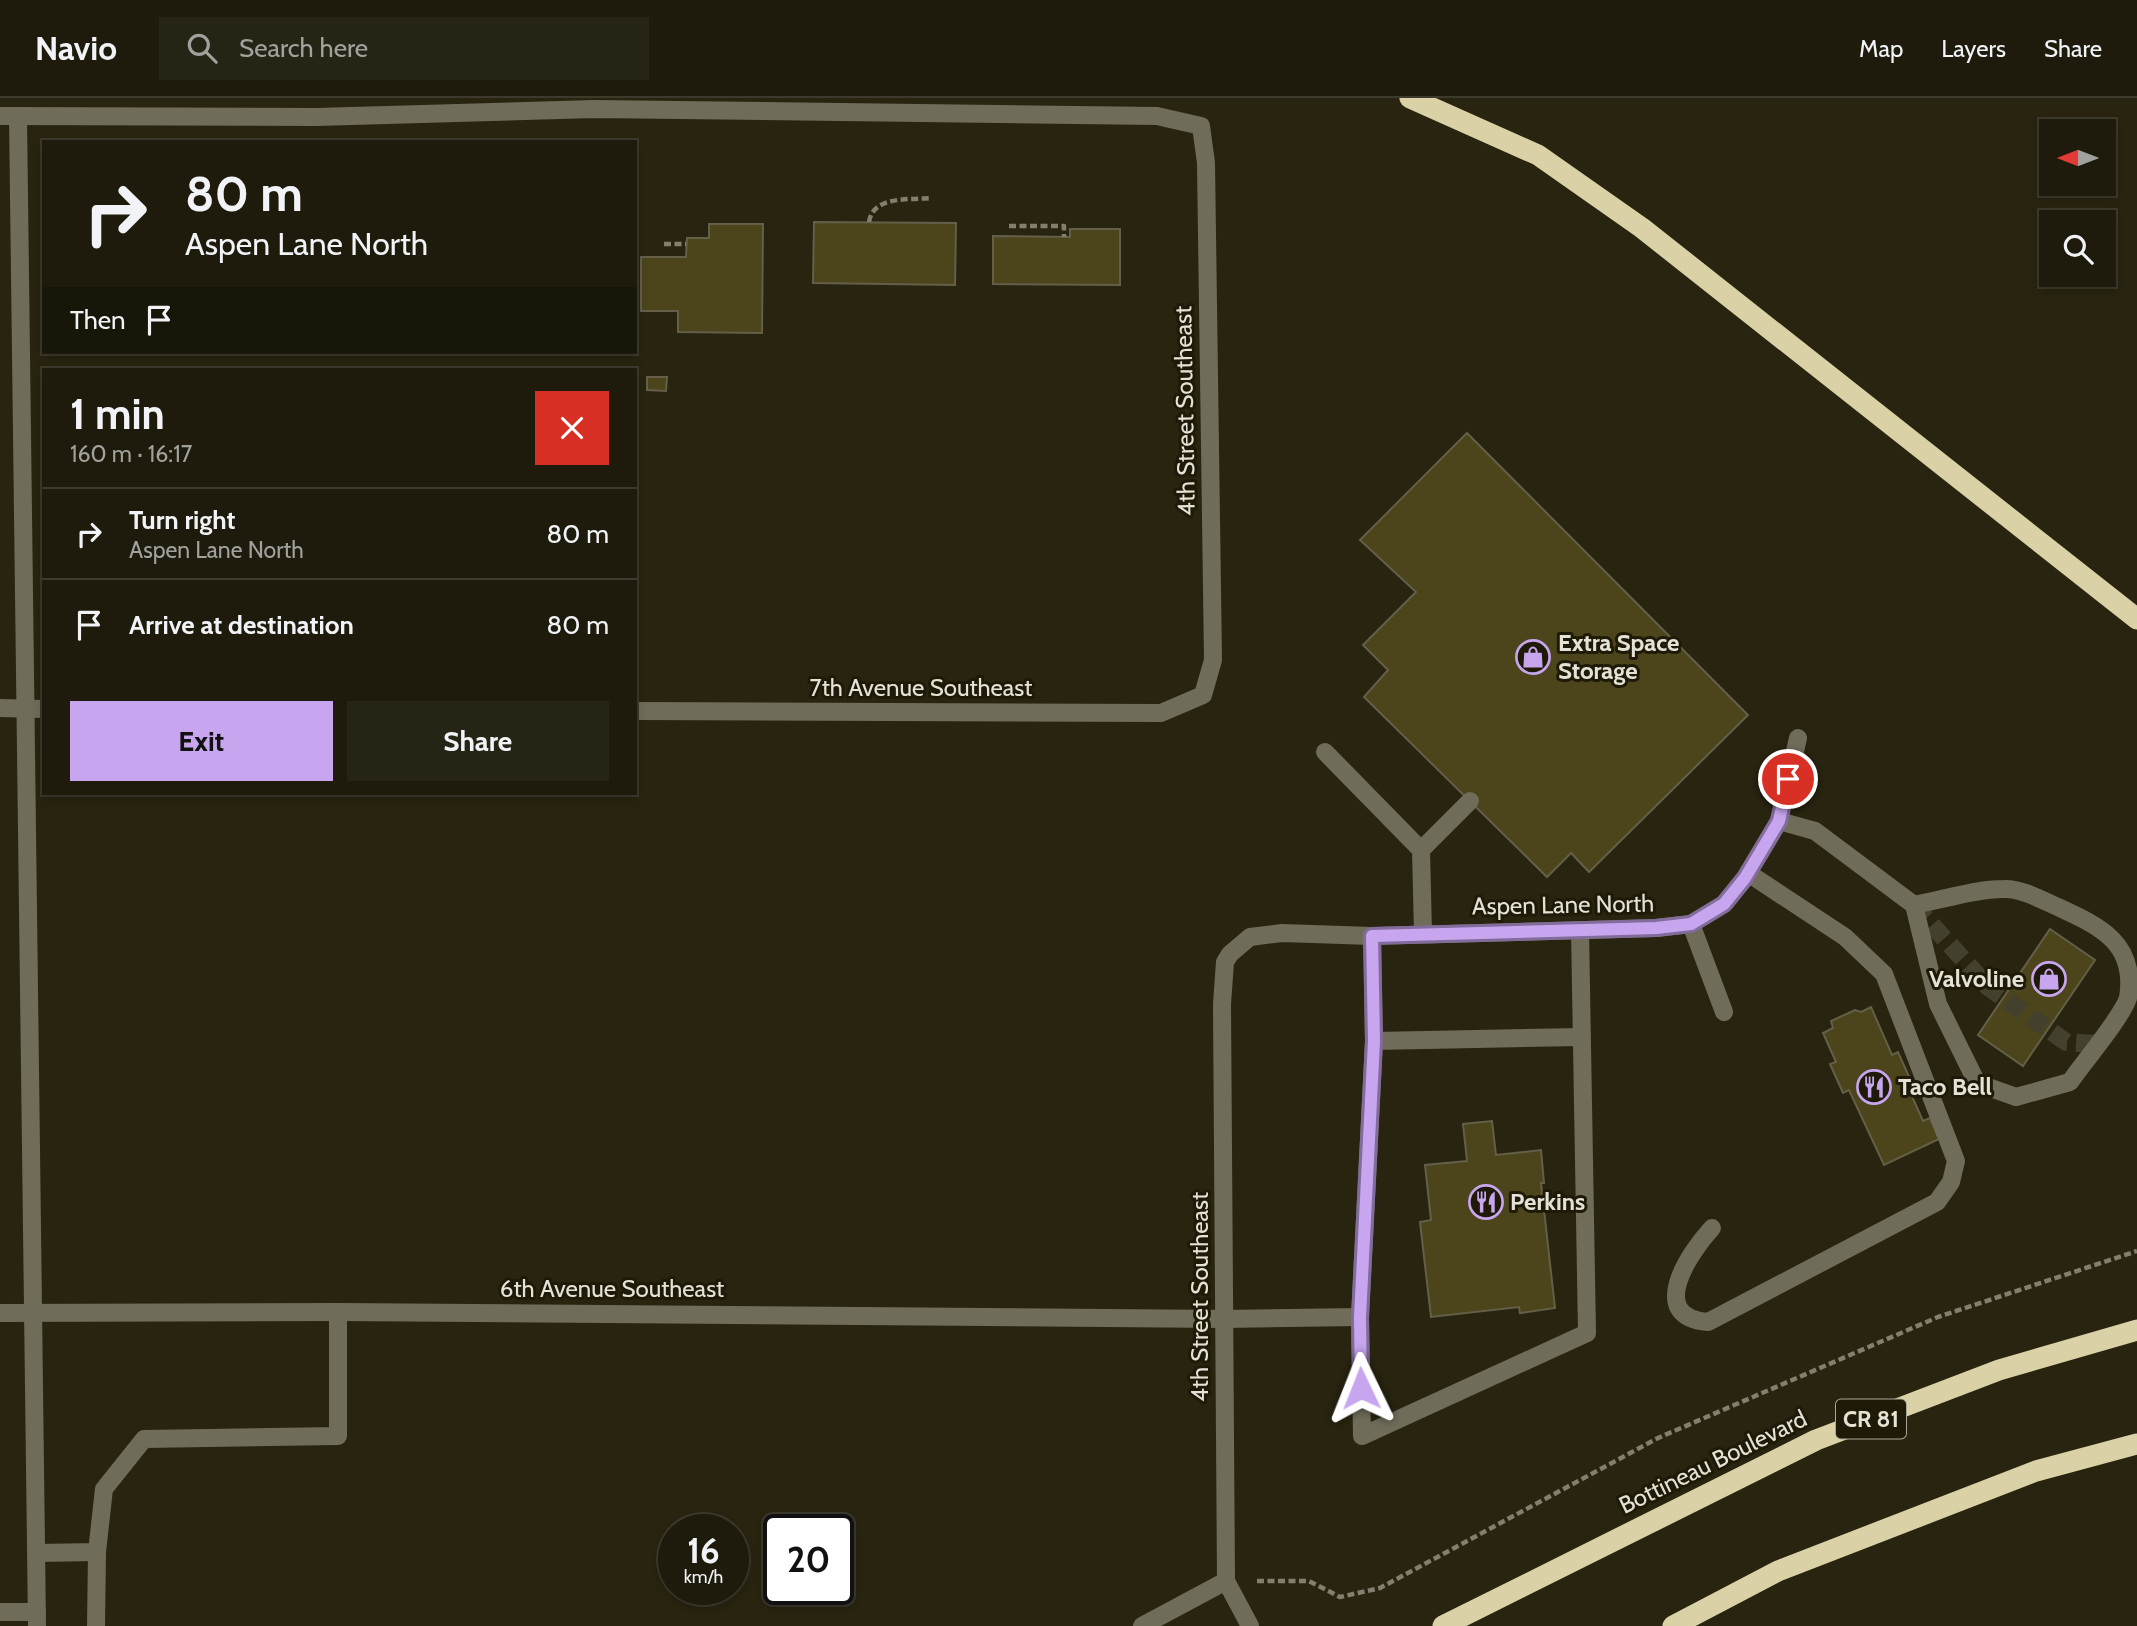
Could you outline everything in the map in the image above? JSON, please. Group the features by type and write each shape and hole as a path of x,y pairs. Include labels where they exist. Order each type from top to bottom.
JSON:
{"highway":[{"path":"1410,98 1538,155 1642,228 2137,619"},
{"name":"Bottineau Boulevard","path":"1443,1626 1816,1440 1999,1370 2137,1330"},
{"path":"1673,1626 1778,1571 2036,1471 2137,1444"}],"street":[{"name":"4th Street Southeast","path":"18,116 316,117 594,110 1157,116 1201,126 1206,163 1213,660 1203,695"},
{"path":"0,116 18,116 35,709 34,1314 37,1619 0,1612"},
{"name":"7th Avenue Southeast","path":"637,711 1161,713 1203,695"},
{"path":"0,708 35,709"},
{"name":"Aspen Lane North","path":"1225,962 1230,954 1250,937 1282,933 1372,936 1691,924 1724,904 1748,873 1779,821 1798,738"},
{"path":"1325,752 1421,850 1423,933"},
{"path":"1421,850 1469,801"},
{"path":"1779,821 1815,831 1914,905 1938,1004 1977,1083 2016,1097 2070,1082 2128,999 2132,968 2129,955 2115,936 2096,924 2042,900 2006,888 1914,905"},
{"path":"1712,1228 1690,1250 1676,1291 1678,1309 1690,1321 1708,1322 1937,1202 1951,1182 1956,1161 1884,974 1845,937 1748,873"},
{"path":"1691,924 1724,1012"},
{"path":"1372,936 1374,1041 1360,1317 1362,1436 1587,1333 1580,930"},
{"name":"4th Street Southeast","path":"1225,962 1222,1004 1226,1581 1250,1626"},
{"path":"1374,1041 1581,1037"},
{"path":"96,1626 97,1552 104,1489 144,1439 338,1436 338,1312"},
{"name":"6th Avenue Southeast","path":"0,1313 338,1312 1224,1319 1360,1317"},
{"path":"37,1553 97,1552"},
{"path":"1142,1626 1226,1581"}],"path":[{"path":"869,222 875,209 883,203 932,198"},
{"path":"1009,226 1064,226 1064,237"},
{"path":"664,244 686,244"},
{"path":"1226,1581 1309,1581 1339,1597 1380,1588 1658,1438 1938,1317 2137,1251"}],"building":[{"path":"814,222 956,223 955,285 813,283"},
{"path":"709,224 763,224 762,333 678,332 678,311 641,311 641,257 686,257 687,238 709,238"},
{"path":"1070,229 1120,229 1120,285 993,284 993,236 1070,237"},
{"path":"647,377 667,377 666,391 647,390"},
{"name":"Extra Space Storage","path":"1467,433 1748,715 1589,872 1571,853 1547,877 1364,697 1388,670 1363,645 1416,592 1360,540"},
{"name":"Valvoline","path":"2050,929 2095,960 2023,1066 1978,1035"},
{"name":"Taco Bell","path":"1871,1007 1892,1055 1898,1052 1911,1081 1906,1083 1923,1121 1930,1118 1939,1139 1884,1165 1849,1090 1843,1093 1830,1064 1836,1062 1823,1033 1833,1028 1831,1021 1855,1010 1861,1012"},
{"name":"Perkins","path":"1492,1121 1496,1155 1541,1150 1544,1183 1541,1183 1555,1308 1520,1313 1519,1307 1431,1317 1420,1222 1431,1220 1425,1165 1467,1161 1463,1124"}],"tunnel":[{"path":"1914,905 1988,987 2066,1042 2097,1044"}],"place":[{"name":"Extra Space Storage","path":"1533,657"},
{"name":"Valvoline","path":"2049,979"},
{"name":"Taco Bell","path":"1874,1087"},
{"name":"Perkins","path":"1486,1202"}],"route":[{"path":"1361,1388 1360,1317 1374,1041 1372,936 1656,928 1691,924 1724,904 1745,878 1779,821 1788,779"}]}
